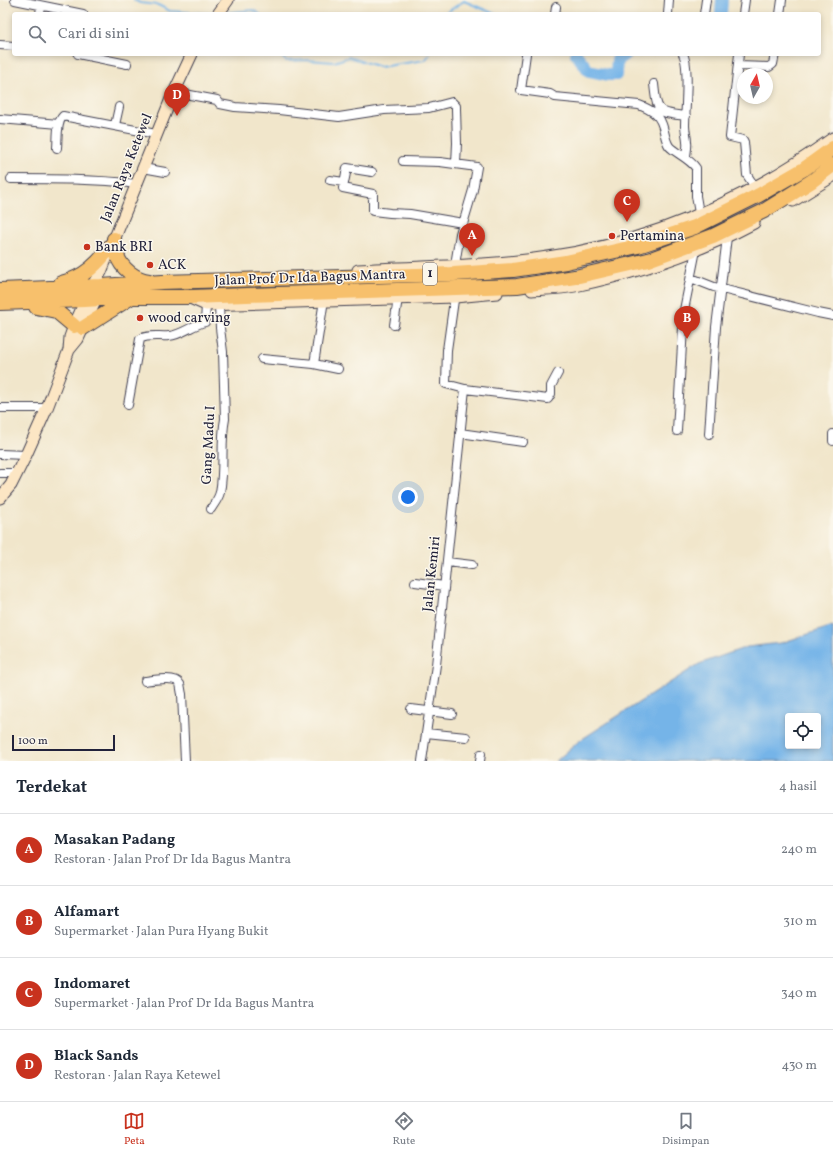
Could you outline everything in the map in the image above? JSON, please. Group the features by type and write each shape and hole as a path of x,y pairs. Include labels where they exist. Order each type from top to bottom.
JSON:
{"highway":[{"name":"Jalan Prof Dr Ida Bagus Mantra","path":"4,296 94,293 162,282 266,276 454,270 513,270 566,262 638,246 759,195 804,169 833,148"},
{"name":"Jalan Prof Dr Ida Bagus Mantra","path":"94,293 132,297 189,297 456,292 517,286 575,277 648,260 713,236 764,210 812,181 832,175"},
{"path":"113,241 117,256 126,269 139,278 162,282"},
{"path":"4,296 74,279 93,267 113,241"},
{"path":"4,296 51,310 63,316 78,327 132,297"}],"street":[{"path":"14,0 40,10 62,12"},
{"path":"668,12 669,0"},
{"path":"704,12 706,0"},
{"path":"743,12 745,0"},
{"path":"780,12 782,0"},
{"path":"0,45 12,46"},
{"path":"88,56 127,64"},
{"name":"Jalan Raya Ketewel","path":"0,498 6,485 17,473 47,408 69,350 70,337 78,327 94,293 156,134 191,56"},
{"path":"526,56 521,90 550,94 555,97 639,105 649,109 661,120 664,134 670,147 686,157 696,168 696,196 701,219 800,161 833,138"},
{"path":"686,56 685,128 688,142 686,157"},
{"path":"739,56 730,137 743,140 746,175 755,187"},
{"path":"738,66 769,67 773,64 775,56"},
{"path":"654,84 656,103 661,111 666,114 686,116"},
{"path":"174,92 217,100 220,104 235,107 279,110 339,117 384,110 428,108 452,102 456,106 456,164"},
{"path":"115,125 119,107"},
{"path":"57,148 59,124 60,119 63,116 156,134"},
{"path":"0,119 59,124"},
{"path":"403,161 440,162 476,166 477,170 463,223 454,270"},
{"path":"143,168 165,172"},
{"path":"372,172 348,168 344,182 344,189 373,194 372,209 374,211 410,214 463,223"},
{"path":"189,297 206,304 219,304 398,298 456,292 574,286 648,267 727,237 755,223 832,175"},
{"path":"11,179 67,179 137,184"},
{"path":"330,180 344,182"},
{"path":"709,434 714,342 722,289 727,237"},
{"path":"677,431 684,310 696,250"},
{"path":"691,278 722,289 818,314 833,316"},
{"path":"456,292 447,350 446,384 548,399 551,394 551,386 558,373"},
{"path":"394,325 398,298"},
{"path":"314,364 324,300"},
{"path":"128,405 140,339 149,336 171,336 196,324 206,322 206,304"},
{"name":"Gang Madu I","path":"211,509 220,492 223,427 225,419 219,304"},
{"path":"262,359 314,364 338,369"},
{"name":"Jalan Kemiri","path":"422,761 436,665 465,388"},
{"path":"0,408 47,408"},
{"path":"460,433 522,442"},
{"path":"833,434 833,441"},
{"path":"0,454 26,455"},
{"path":"0,473 17,473"},
{"path":"446,562 472,565"},
{"path":"415,582 444,586"},
{"path":"145,681 171,679 180,684 184,724 185,761"},
{"path":"412,709 430,710 452,714"},
{"path":"426,733 466,737"}],"water":[{"path":"833,626 833,761 556,761 579,741 699,664 747,647 781,643"}],"waterway":[{"path":"134,0 140,3 158,5 170,11 185,12"},
{"path":"721,12 722,0"},
{"path":"447,12 464,1 490,12"},
{"path":"234,12 253,10 256,12"},
{"path":"281,56 286,61 308,60 334,62 349,57 380,67 425,60 428,56"},
{"path":"578,56 589,71 608,75 616,75 617,60 623,56"}],"place":[{"name":"Black Sands","path":"177,116"},
{"name":"Indomaret","path":"627,222"},
{"name":"Pertamina","path":"612,236"},
{"name":"Bank BRI","path":"87,247"},
{"name":"Masakan Padang","path":"472,256"},
{"name":"ACK","path":"150,265"},
{"name":"wood carving","path":"140,318"},
{"name":"Alfamart","path":"687,339"}]}
